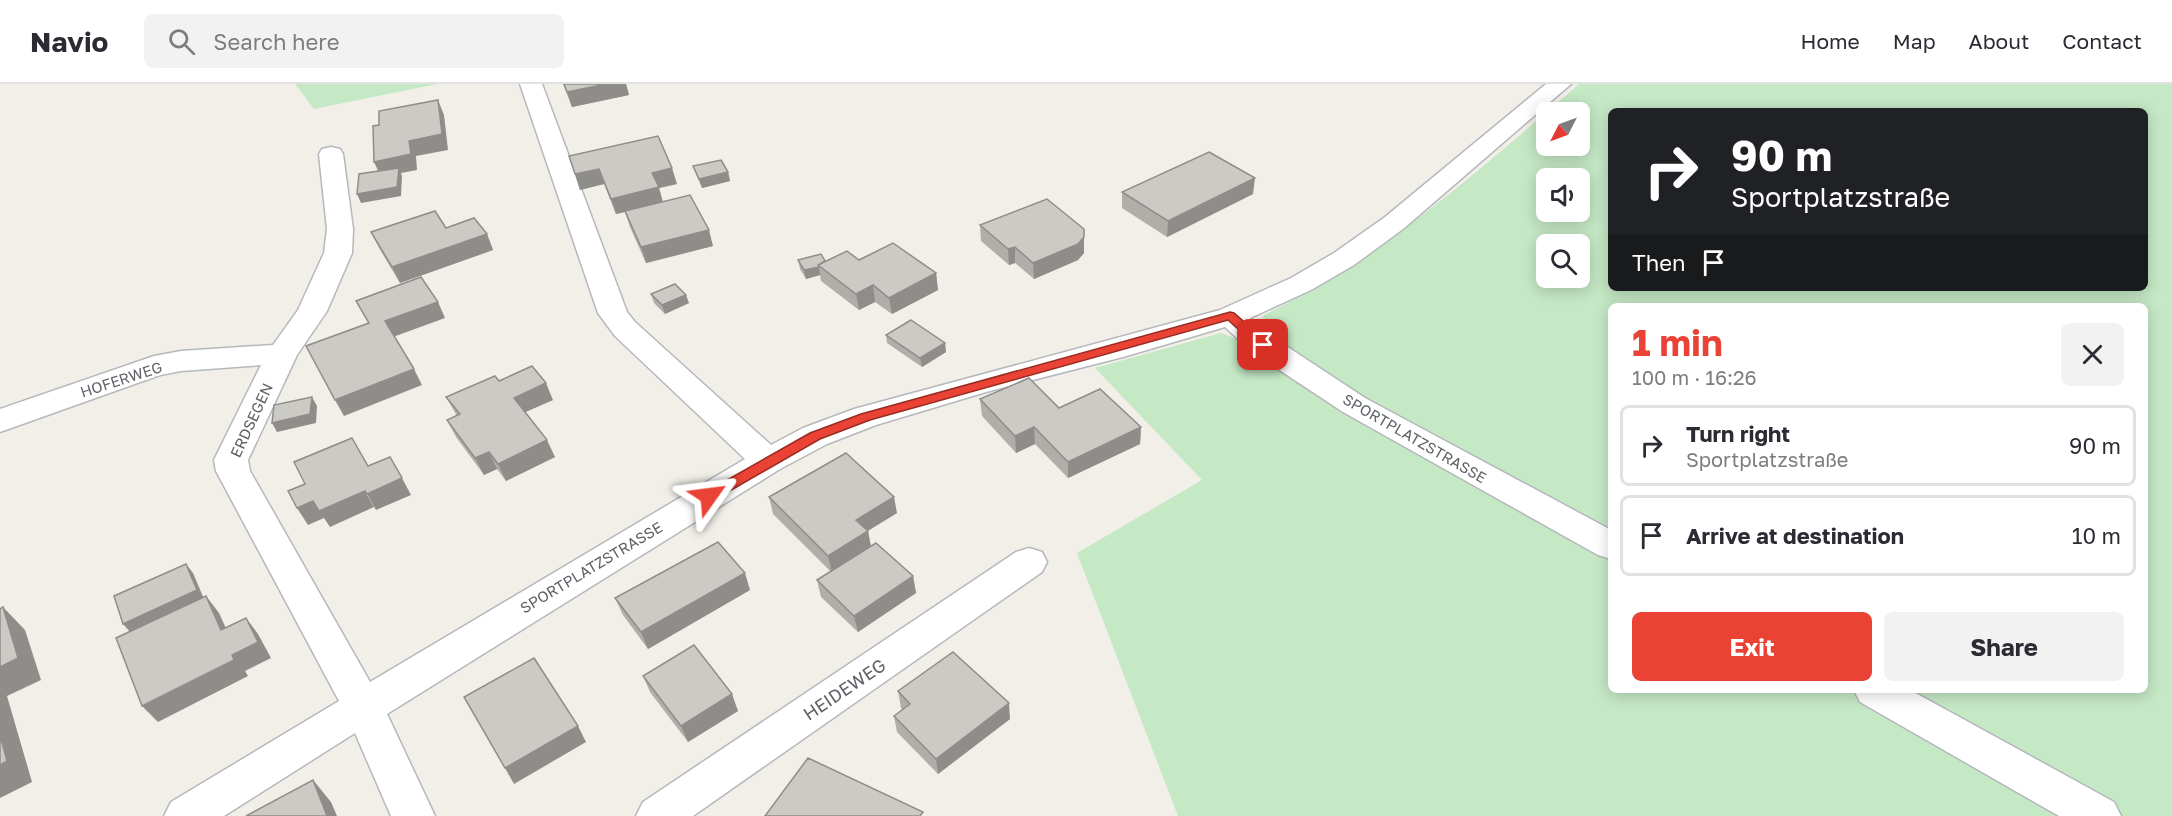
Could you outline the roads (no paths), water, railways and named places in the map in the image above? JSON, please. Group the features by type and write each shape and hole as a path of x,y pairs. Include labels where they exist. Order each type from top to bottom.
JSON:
{"street":[{"path":"531,84 613,313 626,329 768,461"},
{"name":"SPORTPLATZSTRASSE","path":"186,816 768,461 815,436 865,417 979,384 1112,350 1230,315 1301,284 1344,259 1394,223 1560,84"},
{"name":"ERDSEGEN","path":"331,154 340,229 338,253 312,311 282,354 231,460 233,471 363,706 413,816"},
{"name":"SPORTPLATZSTRASSE","path":"1230,315 1263,345 1354,405 1608,544"},
{"name":"HOFERWEG","path":"0,421 154,366 181,361 282,354"},
{"name":"HEIDEWEG","path":"658,816 1029,562"},
{"path":"1880,693 2099,816"}]}
